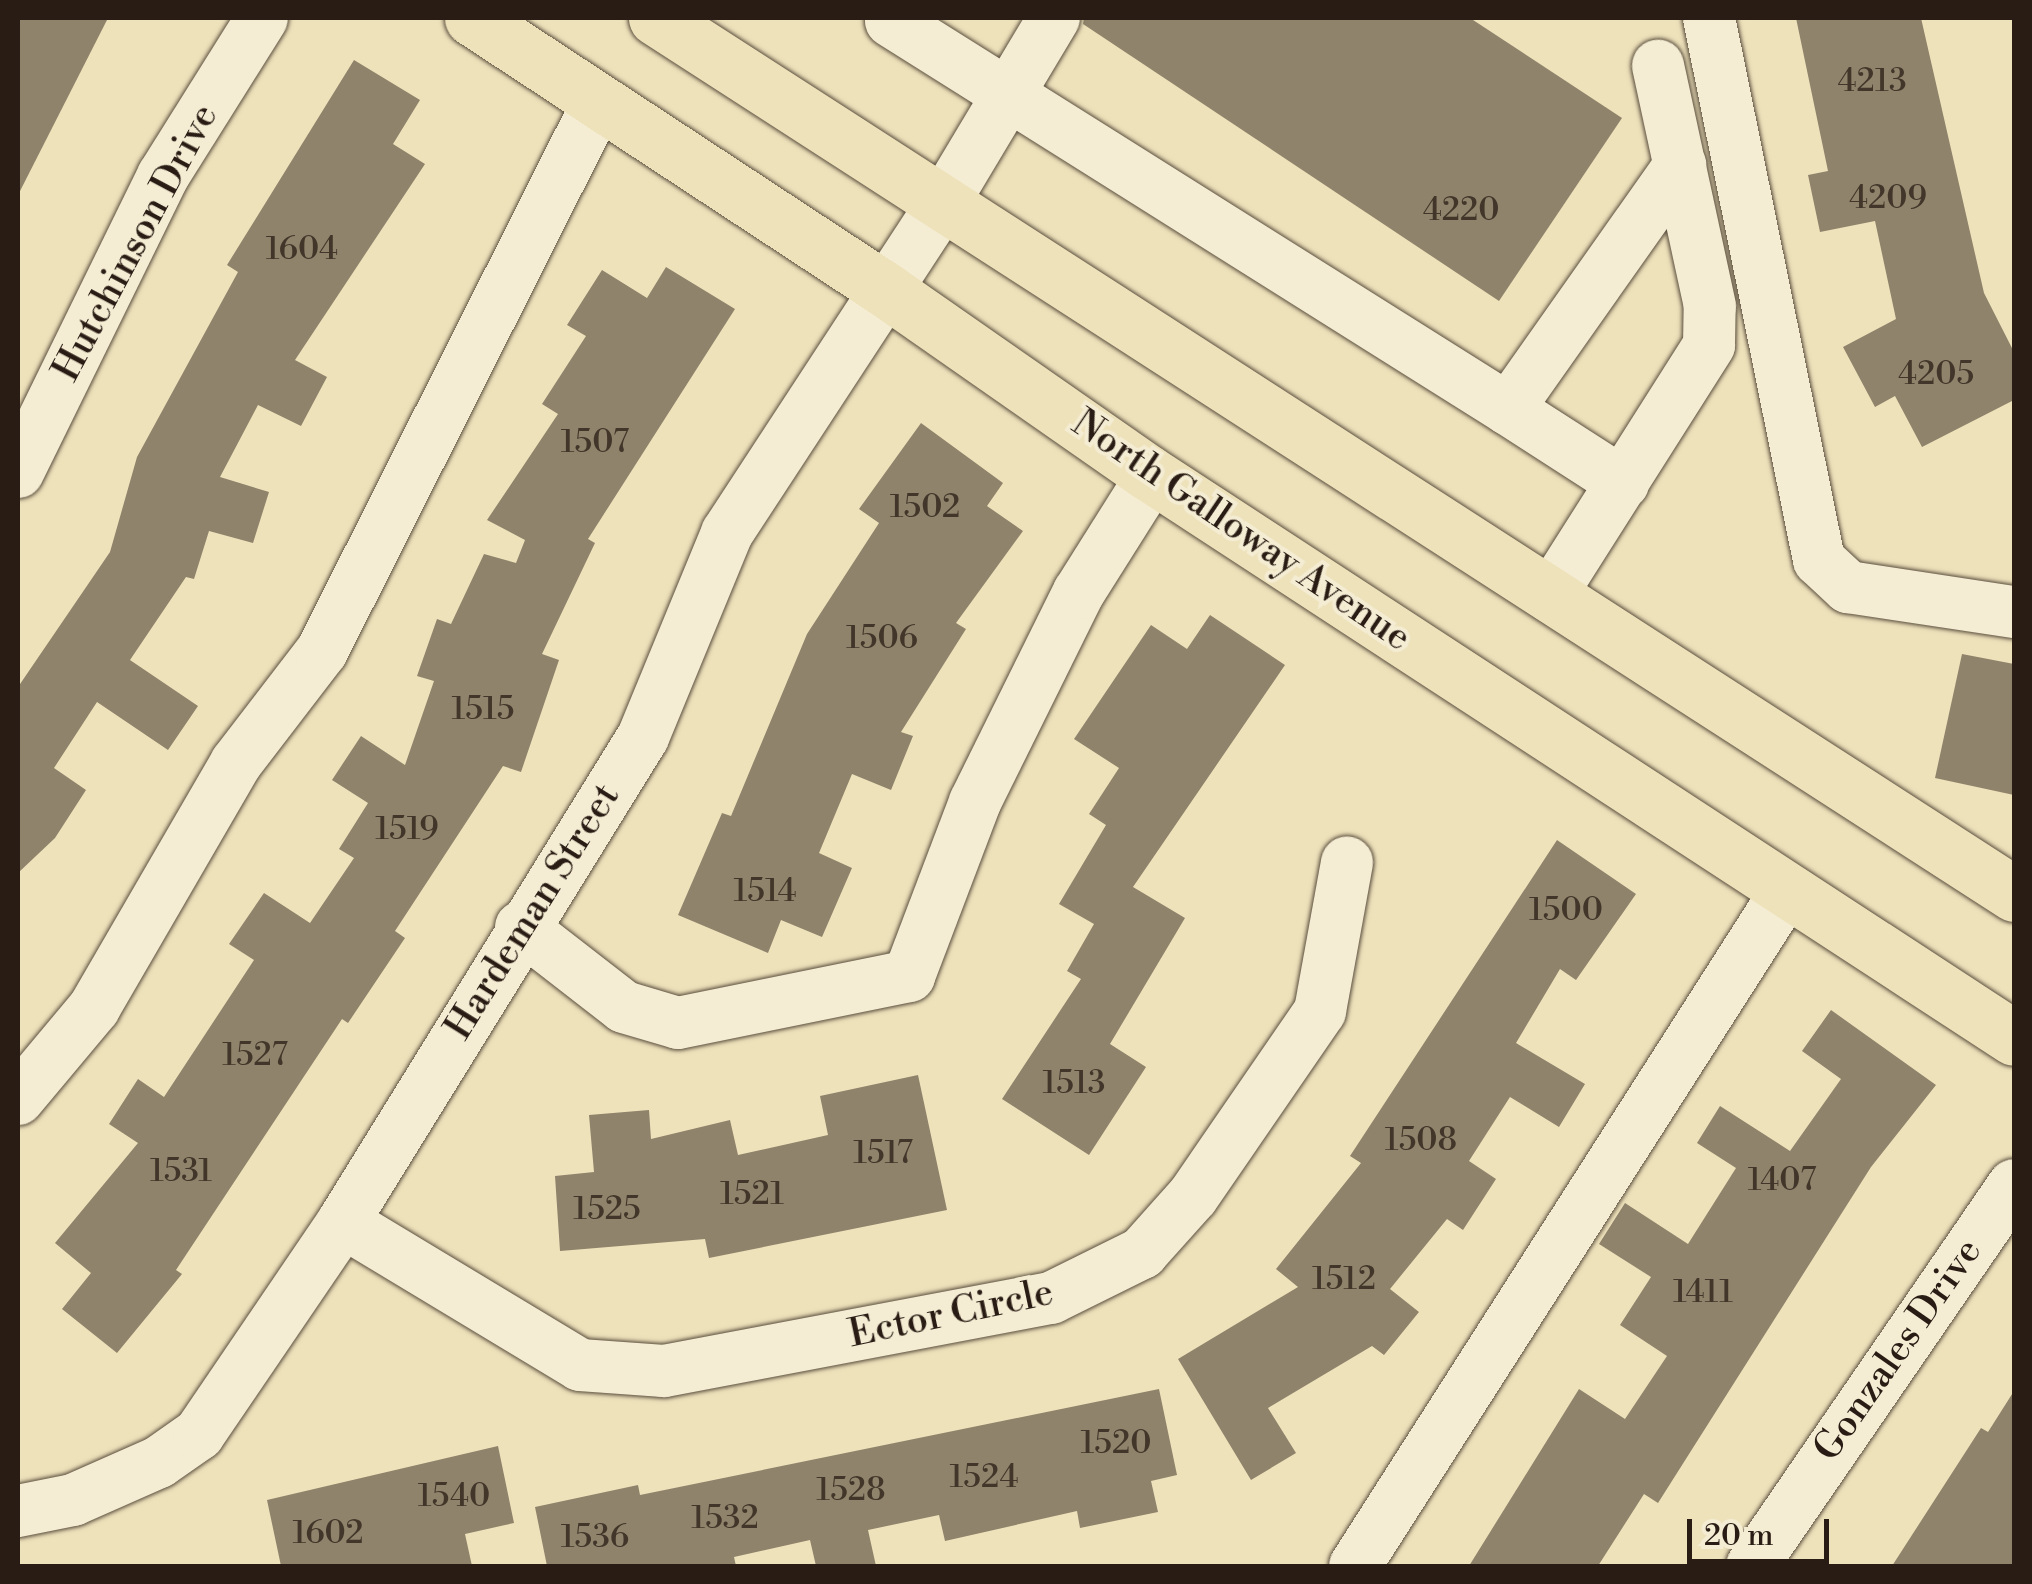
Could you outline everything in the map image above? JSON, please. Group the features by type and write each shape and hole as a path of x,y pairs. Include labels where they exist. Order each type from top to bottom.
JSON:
{"main road":[{"name":"North Galloway Avenue","path":"472,18 886,290 1152,476 2014,1038"},
{"path":"656,18 2014,894"}],"street":[{"name":"Hutchinson Drive","path":"18,472 164,176 262,18"},
{"name":"Hardeman Street","path":"18,1511 73,1500 159,1462 199,1434 343,1222 521,928 643,737 726,533 942,205 1054,18"},
{"path":"1709,18 1819,560 1848,587 2014,612"},
{"path":"891,21 1623,482"},
{"path":"1550,596 1709,345 1710,306 1658,66"},
{"path":"18,1099 94,1008 236,764 322,651 599,101"},
{"path":"1508,409 1680,165"},
{"path":"521,928 624,1007 678,1023 909,976 975,802 1078,592 1152,476"},
{"name":"Ector Circle","path":"343,1222 580,1366 664,1371 1051,1298 1142,1253 1193,1196 1320,1012 1347,862"},
{"path":"1355,1566 1787,890"},
{"name":"Gonzales Drive","path":"1752,1566 2014,1185"}],"building":[{"path":"18,18 108,18 18,195"},
{"path":"1084,18 1470,18 1622,118 1499,301 1083,24"},
{"path":"1796,18 1921,18 1984,293 2014,352 2014,400 1922,447 1895,396 1875,407 1843,347 1896,319 1875,221 1820,232 1808,175 1828,171"},
{"path":"354,60 420,100 393,144 425,164 295,360 327,377 301,426 258,405 220,477 269,492 253,543 209,531 194,579 186,577 130,660 198,706 168,750 97,702 54,768 86,790 55,838 18,873 18,687 110,552 137,457 238,272 227,265"},
{"path":"666,267 735,309 588,539 595,543 542,654 559,660 521,772 503,766 395,931 405,938 348,1023 342,1019 176,1270 182,1274 117,1353 62,1309 91,1273 55,1243 138,1143 109,1124 138,1079 164,1097 254,960 229,944 264,893 310,923 354,858 339,849 368,803 332,780 361,736 405,765 434,681 417,676 437,619 451,624 484,554 516,563 525,540 487,520 558,414 542,404 586,336 567,325 602,270 647,298"},
{"path":"921,423 1003,483 987,506 1023,531 956,623 966,629 901,732 913,736 891,790 852,774 819,853 852,868 822,937 781,920 768,953 678,915 722,813 731,816 807,634 879,523 859,509"},
{"path":"1210,615 1285,665 1133,887 1185,918 1110,1044 1146,1067 1089,1155 1002,1099 1081,979 1067,971 1094,924 1059,904 1106,825 1089,814 1119,768 1074,739 1151,625 1187,649"},
{"path":"1962,654 2014,664 2014,795 1935,778"},
{"path":"1557,840 1636,894 1576,980 1560,969 1516,1043 1585,1084 1559,1127 1510,1097 1469,1161 1496,1179 1463,1230 1447,1219 1390,1289 1419,1312 1384,1355 1372,1346 1268,1408 1296,1453 1251,1480 1178,1359 1298,1287 1276,1269 1361,1163 1350,1156"},
{"path":"1831,1010 1936,1085 1871,1167 1658,1503 1644,1494 1598,1566 1469,1566 1579,1389 1625,1419 1667,1356 1620,1325 1651,1277 1599,1244 1625,1203 1688,1244 1736,1168 1697,1143 1720,1106 1790,1151 1841,1079 1802,1051"},
{"path":"918,1075 947,1210 709,1258 705,1239 560,1251 555,1176 594,1172 589,1115 649,1110 651,1139 730,1120 738,1155 828,1135 820,1096"},
{"path":"1159,1389 1177,1475 1151,1481 1158,1512 1080,1528 1077,1511 945,1541 939,1515 868,1530 876,1566 816,1566 810,1540 734,1557 736,1566 547,1566 535,1507 638,1485 640,1495"},
{"path":"2014,1391 2014,1566 1892,1566 1981,1428 1988,1432"},
{"path":"498,1446 514,1523 465,1534 472,1566 281,1566 267,1500"}]}
